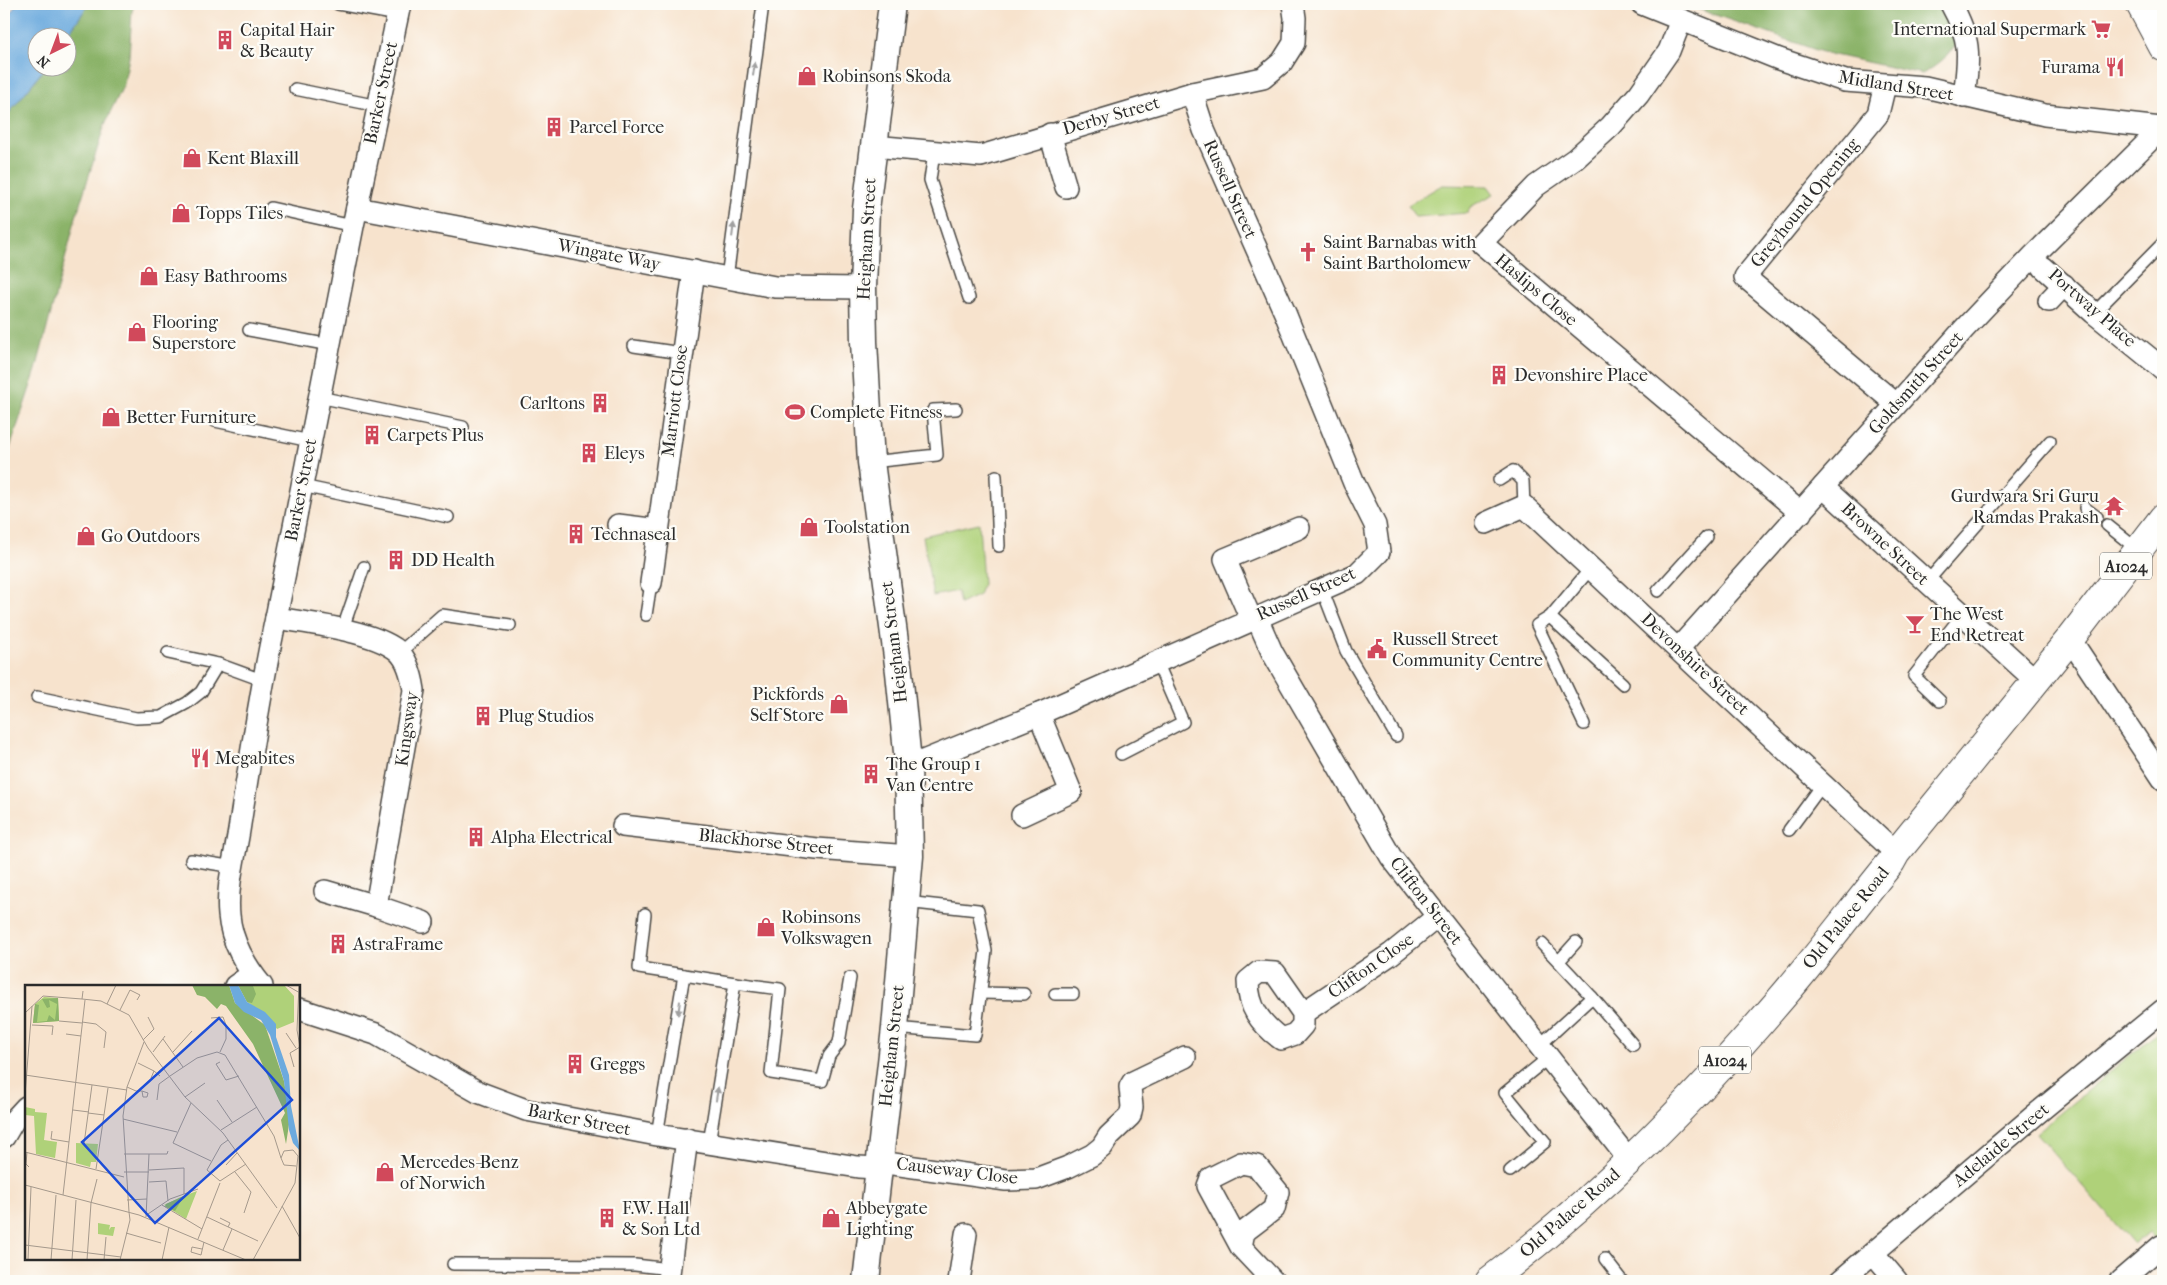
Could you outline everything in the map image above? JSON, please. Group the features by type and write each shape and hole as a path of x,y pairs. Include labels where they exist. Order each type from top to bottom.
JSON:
{"main road":[{"path":"2140,4 2163,47"},
{"name":"Old Palace Road","path":"1489,1281 1545,1237 1630,1161 1678,1112 1783,996 1891,862 1896,852 2070,639 2163,518"}],"street":[{"name":"Heigham Street","path":"866,1281 896,1028 910,856 908,762 900,672 871,462 865,384 863,288 866,209 892,4"},
{"name":"Derby Street","path":"874,146 981,156 1192,93 1263,78 1282,62 1294,43 1295,18 1293,4"},
{"name":"Midland Street","path":"1642,4 1779,59 1846,81 1885,86 1925,87 2045,114 2162,128"},
{"path":"1951,4 1965,29 1969,58 1964,97"},
{"name":"Barker Street","path":"250,982 229,915 234,867 262,680 276,618 355,217 399,10"},
{"name":"Haslips Close","path":"1681,20 1669,51 1639,94 1611,126 1575,159 1536,186 1481,243 1801,513"},
{"name":"Greyhound Opening","path":"1885,86 1878,114 1745,277 1896,404"},
{"name":"Russell Street","path":"908,762 923,761 1039,714 1357,574 1379,552 1375,525 1354,483 1285,314 1204,130 1192,93"},
{"name":"Goldsmith Street","path":"1678,649 1896,404 2033,256 2162,128"},
{"path":"1050,134 1066,187"},
{"name":"Wingate Way","path":"355,217 694,271 774,286 863,288"},
{"name":"Portway Place","path":"2043,267 2094,313 2163,369"},
{"name":"Marriott Close","path":"651,583 681,353 694,271"},
{"path":"2049,301 2064,285"},
{"name":"Browne Street","path":"1824,487 1926,583 2036,680"},
{"path":"1486,523 1524,506"},
{"name":"Devonshire Street","path":"1524,506 1896,852"},
{"path":"618,525 658,530"},
{"name":"Clifton Street","path":"1299,528 1225,559 1254,619 1366,816 1392,857 1630,1161"},
{"path":"276,618 380,639 400,652"},
{"path":"2070,639 2163,778"},
{"name":"Kingsway","path":"376,906 414,698 410,672 400,652"},
{"path":"1022,815 1071,792 1039,714"},
{"name":"Blackhorse Street","path":"623,826 817,849 910,856"},
{"path":"325,891 423,922"},
{"name":"Clifton Close","path":"1302,1013 1391,954 1438,917"},
{"name":"Barker Street","path":"300,1009 376,1034 466,1086 499,1102 572,1121 657,1136 709,1142 858,1167 879,1165"},
{"name":"Adelaide Street","path":"1840,1281 2035,1115 2163,1010"},
{"name":"Causeway Close","path":"879,1165 1006,1180 1036,1179 1068,1168 1092,1155 1130,1116 1132,1106 1130,1087 1133,1082 1185,1057"},
{"path":"4,1137 14,1120 25,1108"},
{"path":"669,1275 687,1139"},
{"path":"959,1281 966,1234"},
{"path":"2120,1281 2161,1246"},
{"path":"1241,1247 1273,1281"},
{"path":"1874,1254 1897,1281"}],"lane":[{"path":"338,4 399,10"},
{"path":"727,278 763,4"},
{"path":"295,89 378,106"},
{"path":"934,153 930,180 970,298"},
{"path":"271,208 355,217"},
{"path":"2094,313 2163,243"},
{"path":"248,330 330,345"},
{"path":"634,346 681,353"},
{"path":"319,397 463,427"},
{"path":"871,462 937,455 933,410 956,408"},
{"path":"215,421 310,441"},
{"path":"1926,583 2050,441"},
{"path":"1499,480 1513,471 1523,481 1524,506"},
{"path":"996,476 999,546"},
{"path":"302,486 448,516"},
{"path":"2085,508 2097,517"},
{"path":"2107,525 2138,550"},
{"path":"1658,591 1707,537"},
{"path":"342,631 364,567"},
{"path":"1584,724 1537,625 1550,617 1591,568"},
{"path":"646,615 651,583"},
{"path":"1322,589 1346,651 1396,736"},
{"path":"400,652 442,615 510,625"},
{"path":"1940,701 1914,676 1962,615"},
{"path":"1550,617 1623,684"},
{"path":"168,654 218,664 262,680"},
{"path":"1121,754 1184,722 1156,662"},
{"path":"37,697 136,718 161,717 187,704 201,692 218,664"},
{"path":"1789,830 1823,784"},
{"path":"191,860 234,867"},
{"path":"896,1028 975,1035 986,951 978,910 906,902"},
{"path":"645,914 639,968 780,989 771,1073 822,1081 829,1056 839,1043 850,978"},
{"path":"1560,961 1576,942"},
{"path":"1542,944 1560,961 1633,1045"},
{"path":"657,1136 684,975"},
{"path":"709,1142 734,983"},
{"path":"981,993 1024,994"},
{"path":"1055,994 1073,994"},
{"path":"1510,1171 1545,1142 1505,1093 1592,998"},
{"path":"1605,1259 1622,1281"},
{"path":"453,1264 634,1264 669,1275"}],"green space":[{"path":"89,4 135,4 132,11 129,57 124,84 105,124 76,217 36,370 4,466 4,119 37,78 78,78 78,28 72,28"},
{"path":"1702,4 1945,4 1959,40 1943,60 1922,74 1825,53 1698,9"},
{"path":"1442,185 1488,186 1494,194 1470,207 1468,213 1415,217 1408,205"},
{"path":"979,523 983,584 979,595 960,604 957,591 933,596 923,536"},
{"path":"2163,1028 2163,1248 2149,1232 2134,1245 2036,1133"}],"water":[{"path":"17,4 89,4 72,28 28,28 28,78 37,78 4,119 4,20"}],"place":[{"name":"International Supermark","path":"2101,29"},
{"name":"Capital Hair & Beauty","path":"225,40"},
{"name":"Furama","path":"2115,67"},
{"name":"Robinsons Skoda","path":"807,76"},
{"name":"Parcel Force","path":"554,127"},
{"name":"Kent Blaxill","path":"192,158"},
{"name":"Topps Tiles","path":"181,213"},
{"name":"Saint Barnabas with Saint Bartholomew","path":"1308,252"},
{"name":"Easy Bathrooms","path":"149,276"},
{"name":"Flooring Superstore","path":"137,332"},
{"name":"Devonshire Place","path":"1499,375"},
{"name":"Carltons","path":"600,403"},
{"name":"Complete Fitness","path":"795,412"},
{"name":"Better Furniture","path":"111,417"},
{"name":"Carpets Plus","path":"372,435"},
{"name":"Eleys","path":"589,453"},
{"name":"Gurdwara Sri Guru Ramdas Prakash","path":"2114,506"},
{"name":"Toolstation","path":"809,527"},
{"name":"Technaseal","path":"576,534"},
{"name":"Go Outdoors","path":"86,536"},
{"name":"DD Health","path":"396,560"},
{"name":"The West End Retreat","path":"1915,624"},
{"name":"Russell Street Community Centre","path":"1377,649"},
{"name":"Pickfords Self Store","path":"839,704"},
{"name":"Plug Studios","path":"483,716"},
{"name":"Megabites","path":"200,758"},
{"name":"The Group 1 Van Centre","path":"871,774"},
{"name":"Alpha Electrical","path":"476,837"},
{"name":"Robinsons Volkswagen","path":"766,927"},
{"name":"AstraFrame","path":"338,944"},
{"name":"Greggs","path":"575,1064"},
{"name":"Mercedes-Benz of Norwich","path":"385,1172"},
{"name":"F.W. Hall & Son Ltd","path":"607,1218"},
{"name":"Abbeygate Lighting","path":"831,1218"}]}
